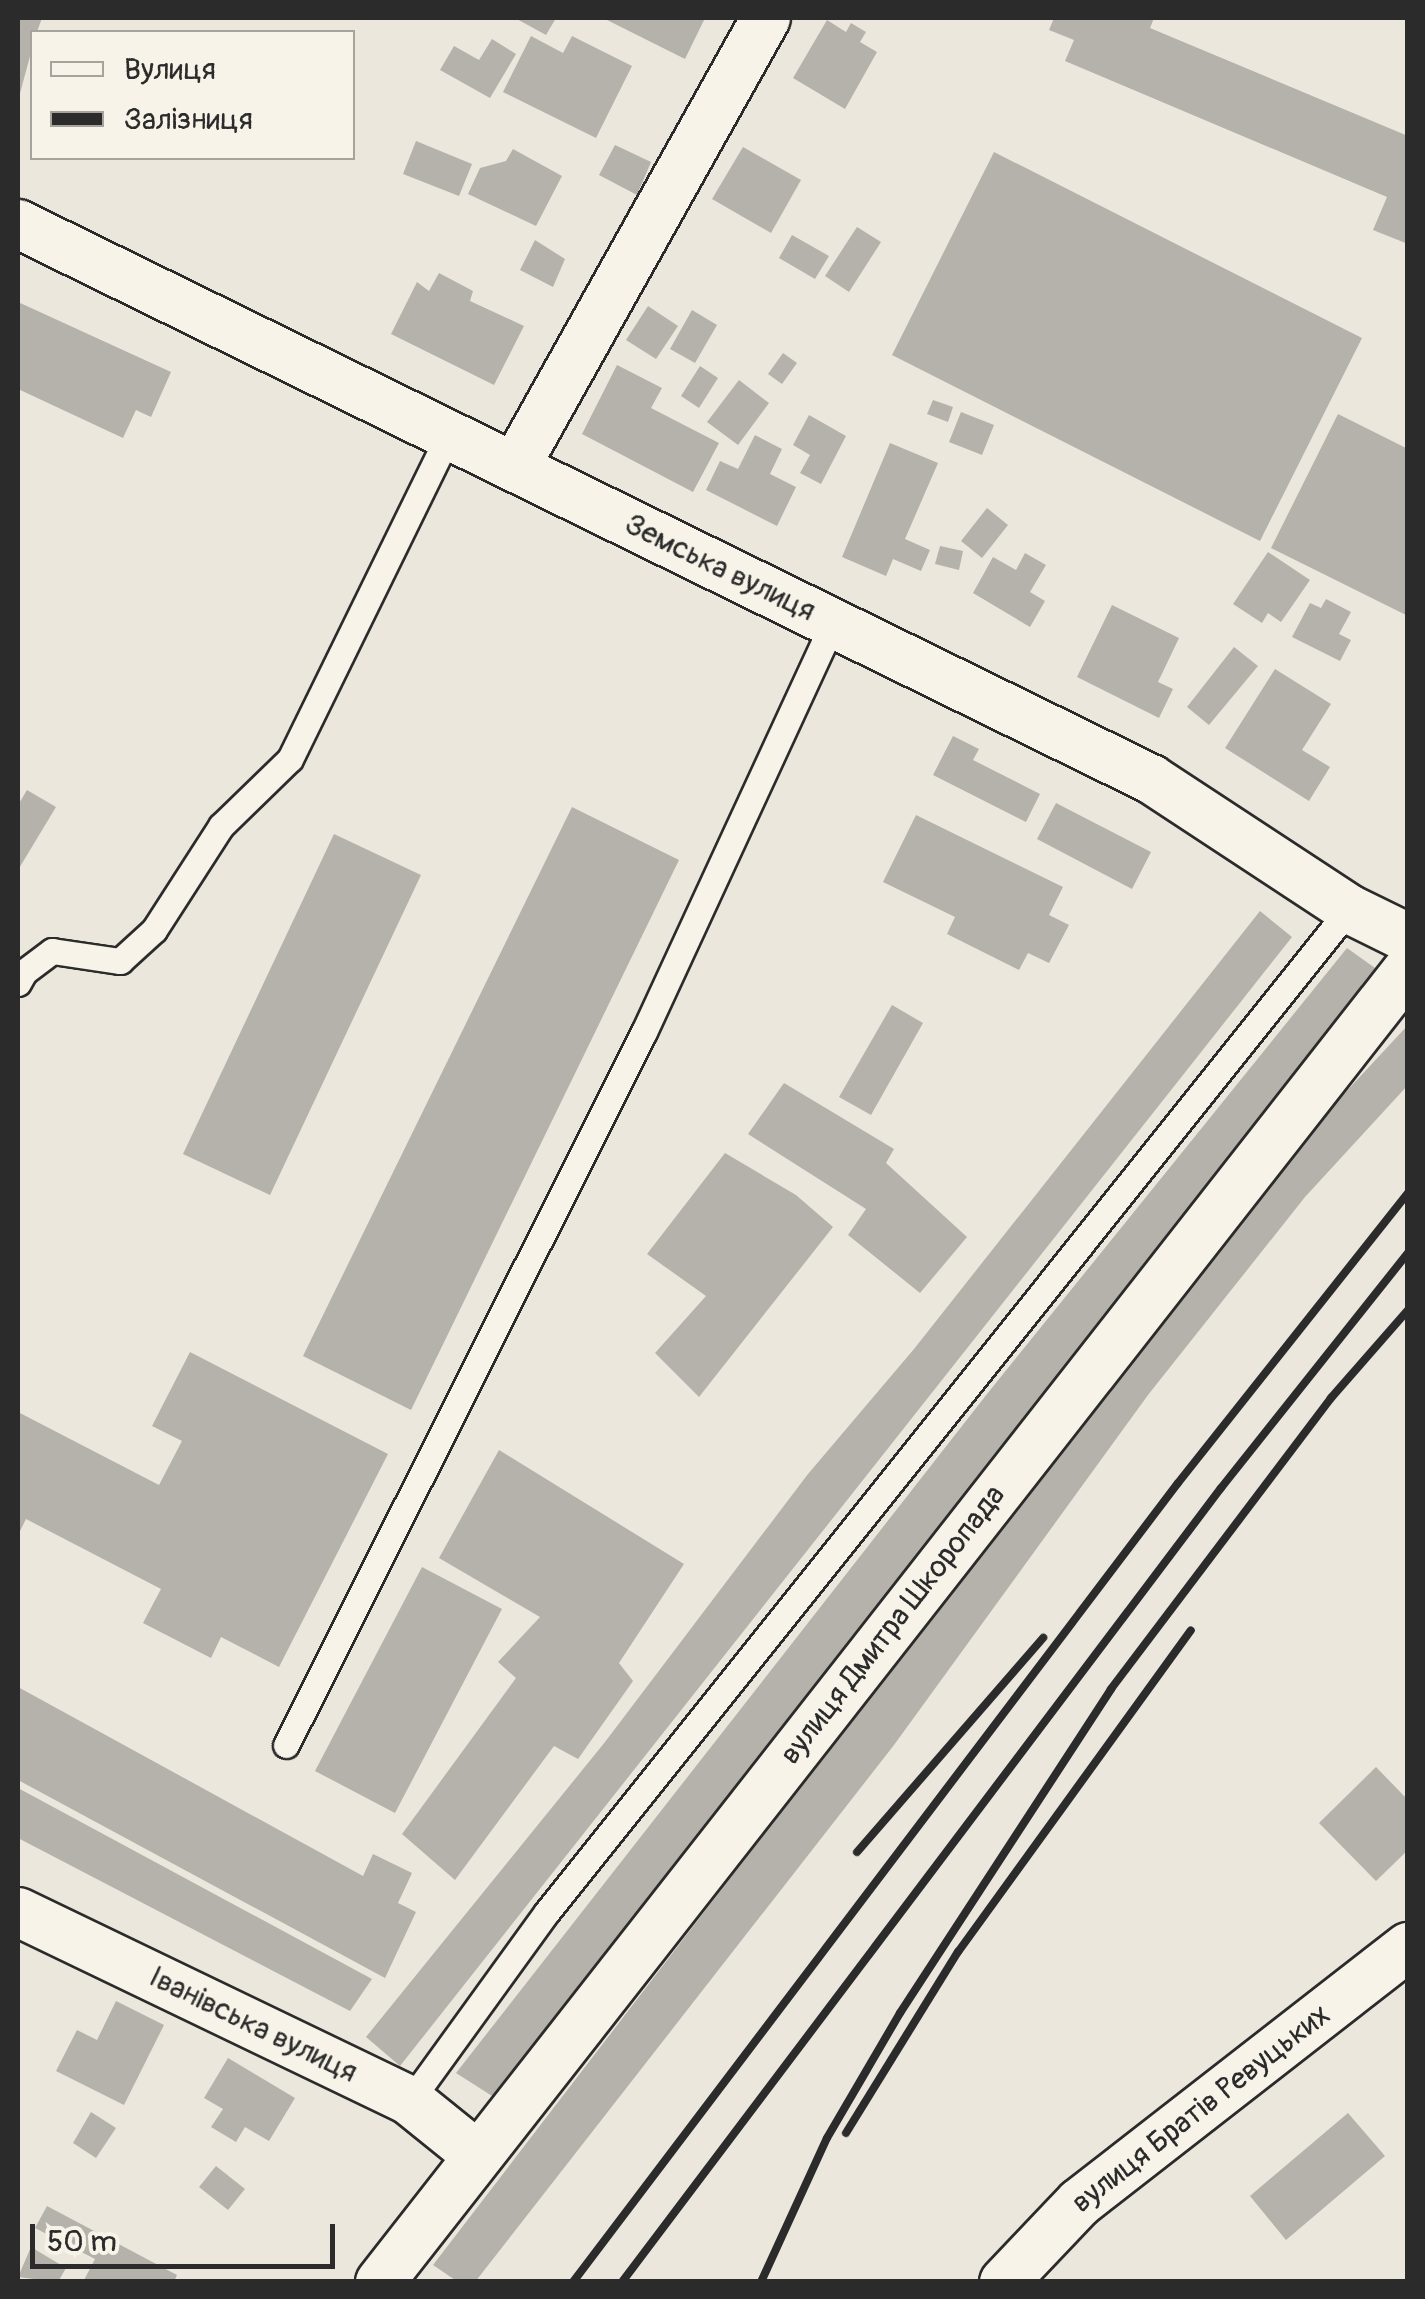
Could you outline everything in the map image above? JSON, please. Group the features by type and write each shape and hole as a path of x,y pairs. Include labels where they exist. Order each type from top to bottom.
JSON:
{"street":[{"path":"515,468 766,18"},
{"name":"Земська вулиця","path":"18,224 1151,779 1349,909 1408,938"},
{"name":"вулиця Дмитра Шкоропада","path":"380,2282 1408,970"},
{"name":"Іванівська вулиця","path":"23,1922 410,2101 477,2155"},
{"name":"вулиця Братів Ревуцьких","path":"1004,2282 1080,2202 1408,1946"}],"lane":[{"path":"18,984 24,972 52,952 120,961 154,930 221,826 290,759 449,436"},
{"path":"286,1745 644,1032 833,623"},
{"path":"410,2101 547,1912 1349,909"}],"building":[{"path":"18,18 42,18 38,30 30,30 30,56 19,97"},
{"path":"515,18 556,18 546,35"},
{"path":"603,18 705,18 685,59"},
{"path":"1054,18 1154,18 1150,28 1408,136 1408,244 1373,230 1387,197 1065,61 1074,40 1049,30"},
{"path":"827,20 846,32 851,23 866,32 860,42 877,52 845,109 793,78"},
{"path":"531,36 563,53 572,36 632,66 596,138 503,92"},
{"path":"492,39 516,54 490,98 440,70 454,46 479,60"},
{"path":"416,141 472,164 459,196 403,174"},
{"path":"615,145 651,162 637,195 599,175"},
{"path":"743,147 801,180 771,233 712,199"},
{"path":"513,149 562,176 536,226 468,194 480,168 506,161"},
{"path":"994,152 1362,338 1260,541 892,355"},
{"path":"857,227 881,242 849,292 825,276"},
{"path":"792,235 829,256 815,279 779,258"},
{"path":"535,240 565,259 553,287 520,270"},
{"path":"439,273 473,291 470,301 524,326 494,385 391,334 417,282 429,291"},
{"path":"18,302 171,372 151,417 136,410 123,438 18,389"},
{"path":"648,306 678,326 656,359 626,340"},
{"path":"692,310 717,325 695,363 670,349"},
{"path":"783,353 797,363 782,384 768,374"},
{"path":"617,365 662,388 651,408 719,443 693,492 582,434"},
{"path":"700,366 718,378 699,408 681,396"},
{"path":"739,380 769,403 738,445 707,422"},
{"path":"933,400 953,407 948,422 927,414"},
{"path":"961,412 994,425 982,455 949,442"},
{"path":"1338,414 1408,449 1408,616 1271,548"},
{"path":"809,415 846,436 821,484 800,473 810,455 793,445"},
{"path":"755,435 782,449 770,474 796,487 777,526 706,490 720,461 738,469"},
{"path":"890,443 938,463 905,539 930,550 921,571 893,559 886,576 842,557"},
{"path":"987,508 1008,525 982,558 961,541"},
{"path":"940,546 963,551 959,570 935,564"},
{"path":"1268,552 1310,580 1281,622 1268,613 1262,623 1233,604"},
{"path":"1025,553 1046,565 1030,592 1045,601 1030,627 973,593 993,557 1016,570"},
{"path":"1326,599 1351,612 1339,634 1351,640 1340,661 1292,637 1310,603 1321,608"},
{"path":"1112,605 1179,638 1158,682 1173,689 1159,718 1077,677"},
{"path":"1234,647 1258,666 1209,725 1187,707"},
{"path":"1275,669 1331,704 1302,750 1330,767 1309,801 1225,748"},
{"path":"953,736 979,749 973,760 1040,794 1026,822 933,775"},
{"path":"27,790 56,807 18,870 18,805"},
{"path":"1056,803 1151,852 1132,889 1037,839"},
{"path":"572,807 679,860 411,1410 303,1356"},
{"path":"916,815 1063,887 1049,915 1069,925 1049,963 1028,953 1019,970 947,934 955,917 883,882"},
{"path":"334,834 421,875 270,1195 183,1154"},
{"path":"1260,911 1292,937 400,2066 366,2037 605,1742 808,1474 914,1349"},
{"path":"1347,948 1375,968 500,2101 456,2073 987,1394"},
{"path":"892,1005 923,1023 871,1115 839,1097"},
{"path":"1408,1025 1408,1085 1305,1197 1148,1395 894,1745 475,2282 458,2282 433,2265 1276,1167"},
{"path":"784,1083 894,1149 886,1163 967,1237 920,1293 848,1235 866,1209 748,1134"},
{"path":"725,1153 796,1195 833,1227 699,1397 655,1353 706,1296 647,1254"},
{"path":"190,1352 388,1454 279,1667 221,1637 211,1658 143,1623 161,1589 26,1519 18,1535 18,1412 159,1485 182,1441 152,1426"},
{"path":"499,1450 684,1564 619,1663 633,1681 578,1759 554,1746 455,1880 402,1834 516,1678 498,1662 540,1617 439,1558"},
{"path":"422,1567 502,1609 395,1813 315,1771"},
{"path":"18,1687 363,1876 373,1854 412,1873 398,1903 416,1912 385,1978 18,1780"},
{"path":"1376,1767 1408,1800 1408,1850 1376,1881 1319,1823"},
{"path":"18,1788 372,1979 350,2011 18,1838"},
{"path":"116,2001 164,2025 124,2105 56,2071 77,2030 97,2040"},
{"path":"228,2058 295,2098 269,2141 245,2127 236,2142 211,2127 223,2109 204,2098"},
{"path":"91,2112 116,2128 96,2158 73,2143"},
{"path":"1348,2113 1385,2156 1286,2240 1250,2196"},
{"path":"216,2166 245,2189 228,2210 199,2187"},
{"path":"47,2206 177,2275 174,2282 83,2282 95,2259 35,2228"},
{"path":"31,2247 66,2268 58,2282 18,2277"}],"railway":[{"path":"573,2282 1178,1483 1408,1193"},
{"path":"622,2282 1221,1488 1408,1253"},
{"path":"761,2282 827,2138 900,2013 1111,1689 1331,1398 1408,1310"},
{"path":"846,2133 958,1952 1191,1630"},
{"path":"857,1852 1043,1638"}]}
